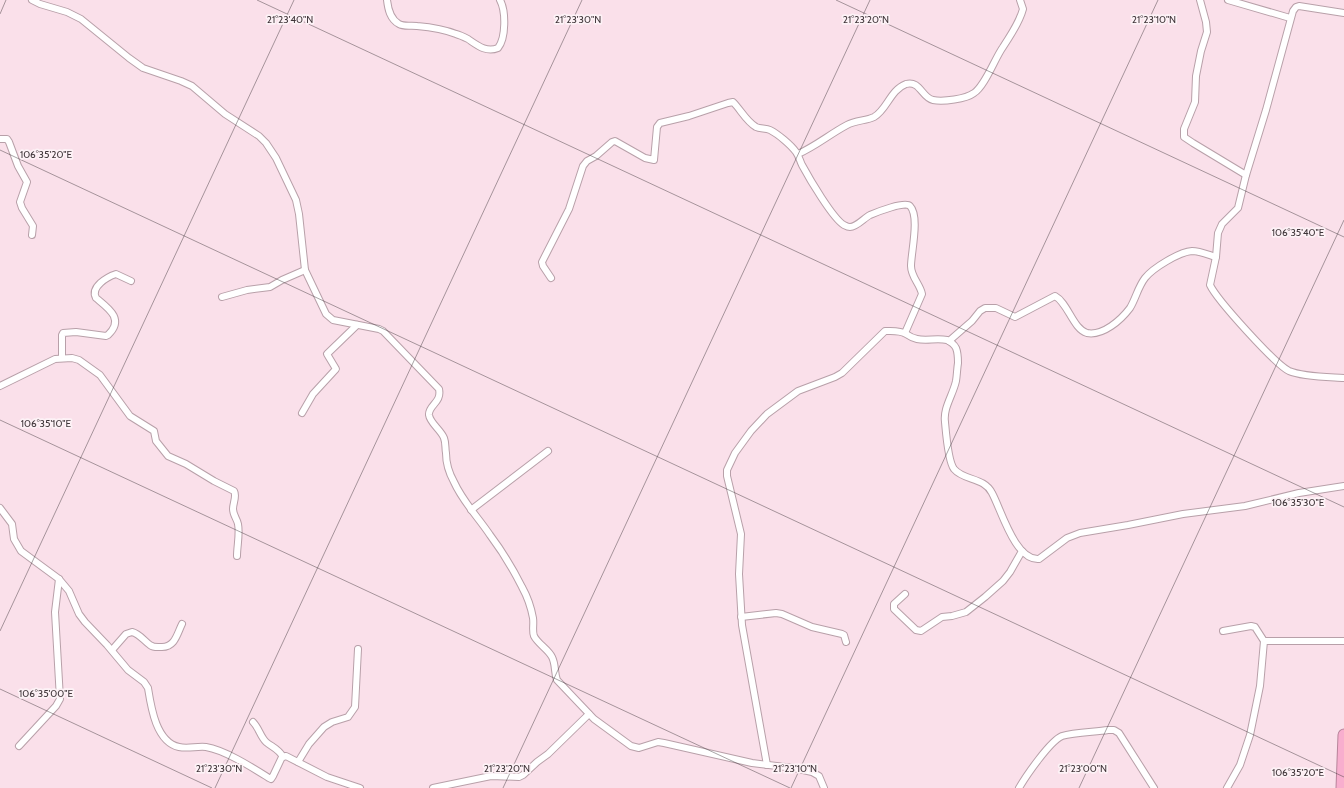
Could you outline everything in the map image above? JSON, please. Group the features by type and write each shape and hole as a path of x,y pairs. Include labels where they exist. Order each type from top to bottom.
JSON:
{"highway":[{"path":"1342,788 1344,735"}],"street":[{"path":"32,0 67,12 81,19 143,68 192,86 225,114 259,136 266,143 276,158 296,200 300,214 305,270 326,314 333,320 383,331 439,389 439,398 430,409 429,415 442,432 448,469 453,482 471,510 491,535 525,592 533,618 533,635 551,656 555,666 557,680 589,714 615,735 632,746 639,748 658,742 735,759 794,768 815,773 819,776 824,788"},
{"path":"387,0 388,8 392,17 399,24 406,26 419,26 454,33 467,38 475,45 492,50 498,48 504,38 503,6 500,0"},
{"path":"798,154 822,142 848,124 874,117 898,90 906,84 912,84 921,89 928,98 932,100 964,98 976,93 1017,26 1023,9 1020,0"},
{"path":"1200,0 1207,32 1201,50 1196,76 1194,102 1184,129 1184,137 1246,174"},
{"path":"1228,0 1290,18"},
{"path":"1344,13 1299,6 1293,10 1266,110 1246,174 1238,208 1218,232 1216,257 1211,281 1211,288 1222,302 1269,354 1285,369 1296,373 1344,378"},
{"path":"551,278 542,262 568,209 581,171 587,161 596,156 612,142 618,142 645,158 654,160 657,127 660,123 689,116 731,102 735,104 750,123 756,127 771,130 795,150 834,216 844,225 850,227 856,225 876,212 904,204 908,205 913,210 915,228 911,267 913,274 922,290 922,294 905,333"},
{"path":"0,138 7,139 9,142 18,166 27,182 20,202 33,226 32,235"},
{"path":"949,341 985,308 996,308 1015,317 1056,296 1080,329 1087,333 1099,332 1111,326 1120,319 1129,308 1144,278 1166,261 1192,251 1216,257"},
{"path":"222,297 247,290 270,287 305,270"},
{"path":"62,358 62,335 64,333 76,332 106,336 111,333 113,329 115,323 112,312 96,298 95,290 97,286 116,274 131,281"},
{"path":"302,413 313,394 336,369 328,358 327,354 357,325"},
{"path":"767,765 741,617 739,574 741,534 727,476 728,466 732,457 751,431 767,414 798,391 842,373 885,331 905,333 916,339 949,341 956,348 958,353 956,381 944,414 946,437 952,465 957,472 988,487 992,492 1007,528 1022,551 1034,559 1039,559 1067,538 1080,533 1121,527 1183,514 1245,506 1298,493 1344,486"},
{"path":"0,386 55,358 72,358 79,360 100,375 130,416 154,430 156,441 168,456 234,490 233,513 239,527 237,556"},
{"path":"471,510 548,451"},
{"path":"0,508 12,524 14,539 21,551 59,579 69,591 79,614 83,619 112,650 128,670 146,685 156,723 166,741 171,744 186,747 206,747 216,750 271,779 280,761 284,757"},
{"path":"905,594 894,604 894,609 916,630 921,631 942,617 966,612 985,597 1010,572 1022,551"},
{"path":"19,746 56,706 60,699 55,612 59,579"},
{"path":"741,617 776,613 782,614 812,627 842,634 844,635 846,642"},
{"path":"112,650 126,634 132,632 137,634 152,646 169,646 173,643 182,624"},
{"path":"1223,631 1251,626 1255,628 1264,642 1260,686 1250,735 1240,765 1227,788"},
{"path":"1264,642 1344,641"},
{"path":"298,762 309,744 328,724 348,717 355,707 358,649"},
{"path":"433,788 491,776 519,777 548,754 589,714"},
{"path":"253,722 258,727 266,741 281,752 284,757"},
{"path":"1019,788 1043,755 1059,738 1070,734 1108,730 1114,730 1119,733 1154,788"},
{"path":"284,757 286,756 327,777 360,788"}]}
